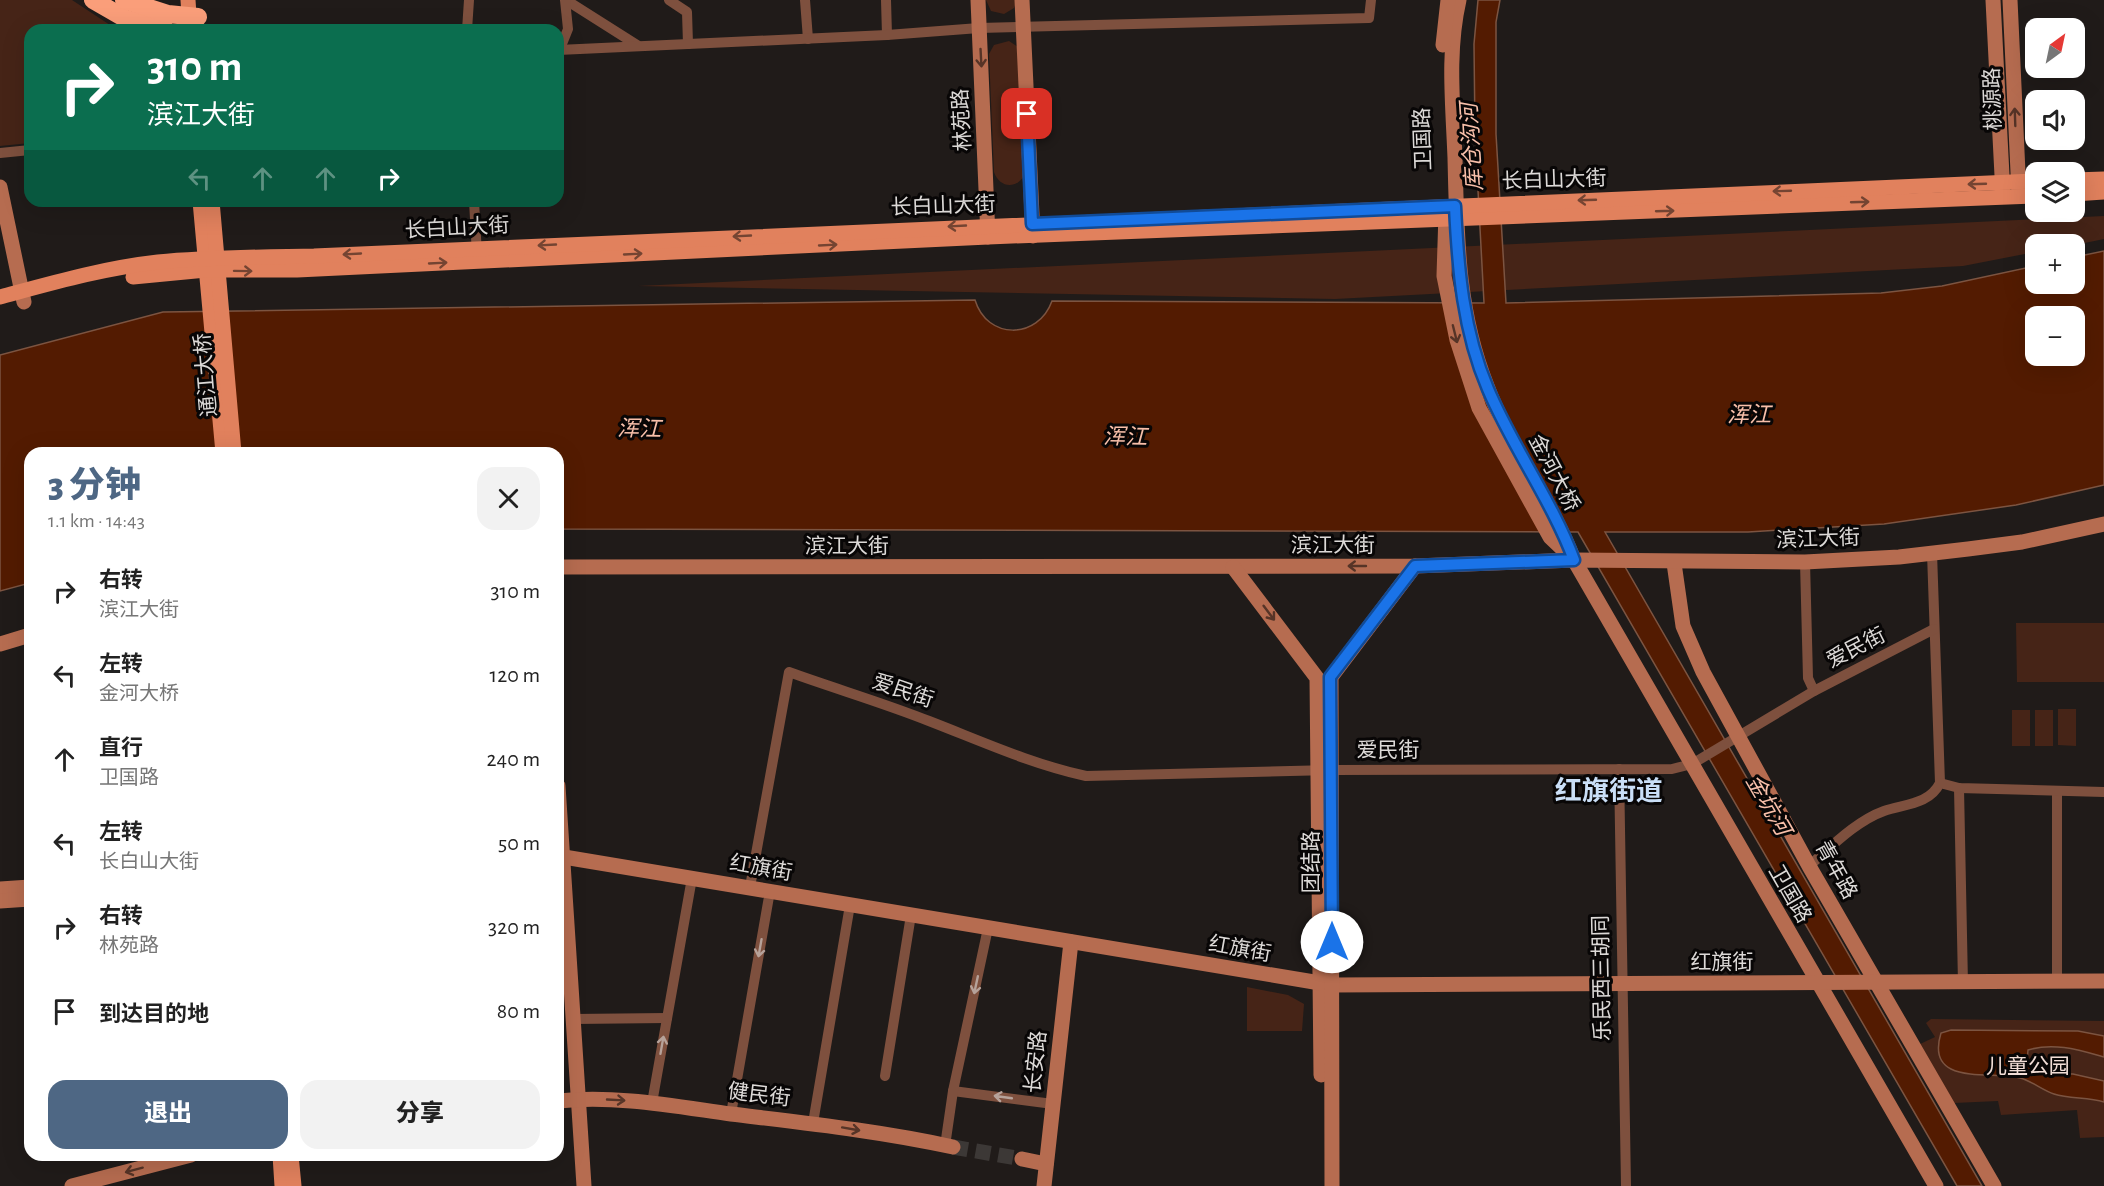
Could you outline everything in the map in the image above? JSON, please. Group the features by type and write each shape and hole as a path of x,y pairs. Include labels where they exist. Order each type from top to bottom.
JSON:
{"highway":[{"path":"93,0 126,19 144,24"},
{"path":"124,0 168,14 194,15"}],"main road":[{"path":"2085,180 2104,179"},
{"name":"长白山大街","path":"0,308 22,297 82,275 155,262 211,264 252,272 477,255 988,231 2002,190 2019,189 2025,186"},
{"name":"长白山大街","path":"2019,189 2025,191"},
{"path":"2085,193 2104,192"},
{"path":"201,207 214,294"},
{"path":"211,264 212,207"},
{"name":"通江大桥","path":"214,294 223,447"},
{"name":"通江大桥","path":"214,294 233,447"},
{"name":"长白山大街","path":"0,297 22,297"},
{"path":"280,1161 282,1186"},
{"path":"292,1161 294,1186"}],"street":[{"path":"467,24 469,0"},
{"path":"566,0 637,45"},
{"path":"564,38 568,29 566,0"},
{"path":"669,0 687,12 688,44"},
{"path":"805,0 808,39"},
{"path":"886,0 887,35"},
{"name":"林苑路","path":"978,0 988,231"},
{"path":"1022,0 1033,230"},
{"path":"564,50 887,35 979,28 1369,18 1371,0"},
{"name":"卫国路","path":"1448,0 1443,27 1442,89 1451,213"},
{"name":"卫国路","path":"1451,276 1452,56 1459,0"},
{"name":"桃源路","path":"1993,0 2002,190"},
{"name":"桃源路","path":"2010,0 2019,189"},
{"path":"0,153 24,151"},
{"path":"0,188 22,297"},
{"path":"474,207 477,255"},
{"name":"金河大桥","path":"1451,276 1457,340 1479,408 1550,537 1574,560"},
{"name":"金河大桥","path":"1451,276 1488,389 1517,450 1567,540 1574,560"},
{"name":"滨江大街","path":"564,567 1233,567 1415,566 1574,560 1674,563 1805,561 1932,553 2022,542 2104,524"},
{"path":"1809,866 1841,838 1881,812 1927,799 1940,783 1932,553"},
{"name":"卫国路","path":"1574,560 1697,761 1936,1186"},
{"path":"1805,561 1808,678 1814,691"},
{"name":"青年路","path":"1674,563 1678,606 1687,640 1736,737 1871,982 1994,1186"},
{"path":"1233,567 1324,678 1415,566"},
{"name":"爱民街","path":"750,887 789,672 929,721 964,737 1059,770 1086,776 1326,770 1672,769 1697,761 1814,691 1934,630"},
{"path":"0,644 24,637"},
{"name":"团结路","path":"1323,1186 1326,984 1324,678"},
{"name":"乐民西三胡同","path":"1619,769 1626,1186"},
{"path":"1940,783 1959,788 2104,792"},
{"path":"1959,788 1963,984"},
{"path":"2057,791 2057,981"},
{"name":"红旗街","path":"564,858 1326,984 1823,982 1963,984 2104,981"},
{"path":"652,1103 692,878"},
{"path":"0,889 24,887"},
{"path":"731,1114 770,891"},
{"path":"0,901 24,899"},
{"path":"813,1123 850,905"},
{"path":"564,915 584,1186"},
{"path":"885,1076 911,915"},
{"path":"949,1146 953,1090 988,928"},
{"name":"长安路","path":"1044,1186 1071,942"},
{"name":"团结路","path":"1326,984 1332,1186"},
{"path":"573,1019 667,1018"},
{"path":"953,1090 1053,1104"},
{"name":"健民街","path":"564,1100 578,1099 652,1103 813,1123 949,1146"},
{"path":"1022,1159 1046,1164"},
{"path":"72,1186 168,1161"}],"green space":[{"path":"0,0 72,0 108,24 24,24 24,144 0,146"},
{"path":"986,0 1017,0 1014,8 1004,14 991,11"},
{"path":"1009,41 1018,47 1024,176 1012,185 1003,184 994,172 989,54 994,45"},
{"path":"2104,216 2104,239 2085,243 2085,234 2025,234 2025,254 1963,266 1335,299 638,286 2025,220 2025,222 2085,222 2085,217"},
{"path":"2016,623 2104,623 2104,682 2017,682"},
{"path":"2058,709 2076,709 2076,746 2058,745"},
{"path":"2012,710 2030,710 2030,746 2012,746"},
{"path":"2035,710 2053,710 2053,746 2035,746"},
{"path":"1247,987 1288,995 1304,1004 1302,1031 1247,1031"},
{"name":"儿童公园","path":"1931,1019 2104,1021 2104,1137 2080,1138 2077,1110 2001,1115 1998,1101 1954,1103 1918,1045 1935,1037 1926,1023"}],"water":[{"name":"浑江","path":"1478,0 1500,0 1496,22 1496,134 1506,303 1881,293 1942,286 2025,268 2025,294 2085,294 2085,255 2104,251 2104,485 2016,505 1884,524 1748,532 1605,532 1982,1186 1957,1186 1578,532 564,529 564,447 24,447 24,585 0,591 0,355 163,312 975,300 981,313 990,323 1013,330 1036,323 1045,314 1052,301 1484,303 1475,134 1474,44"},
{"path":"1951,1030 2078,1031 2104,1036 2104,1057 2066,1048 2047,1047 2028,1050 2027,1062 2052,1074 2073,1074 2104,1081 2104,1102 2054,1094 2020,1078 1979,1075 1952,1069 1943,1062 1938,1050 1941,1033"}],"tunnel":[{"path":"953,1147 1022,1159"}],"district":[{"name":"红旗街道","path":"1609,791"}],"route":[{"path":"1027,114 1032,224 1455,206 1458,275 1473,347 1488,389 1517,450 1567,540 1574,560 1415,566 1330,677 1332,942"}],"water label":[{"name":"库仓沟河","path":"1472,147"},
{"name":"金坑河","path":"1768,805"}]}
